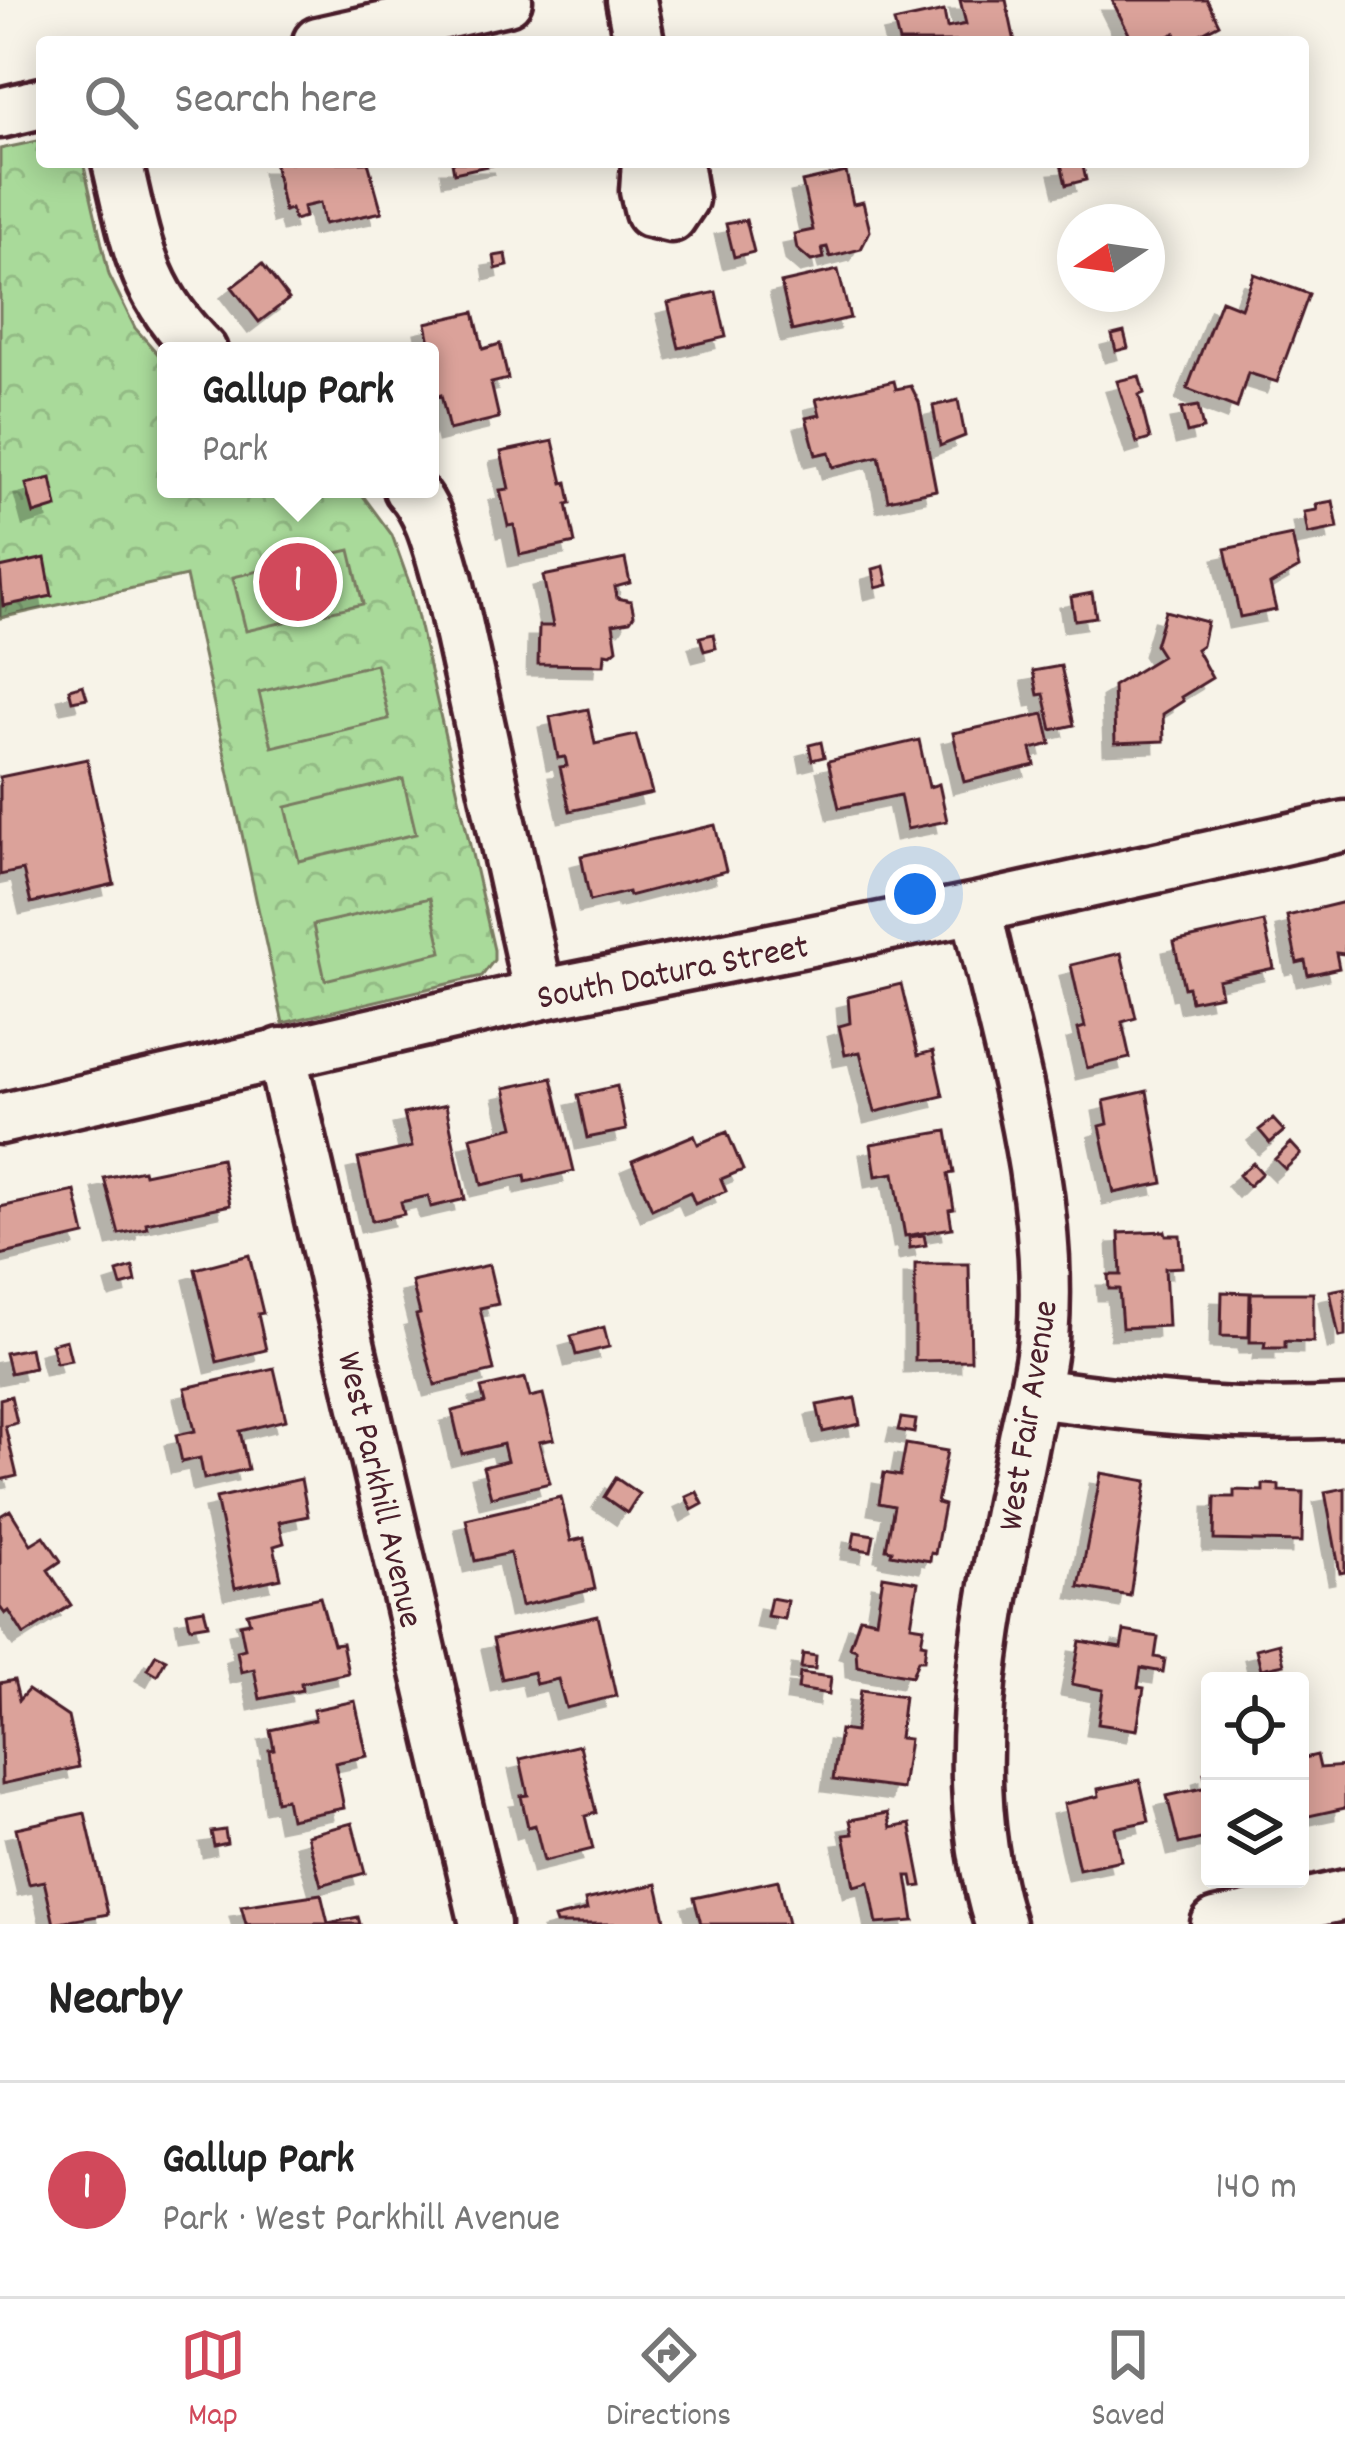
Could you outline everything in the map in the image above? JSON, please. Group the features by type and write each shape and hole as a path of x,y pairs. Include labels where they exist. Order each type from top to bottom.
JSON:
{"street":[{"path":"345,36 507,0"},
{"path":"631,0 639,36"},
{"path":"0,112 36,104"},
{"path":"118,168 142,269 160,301 194,342"},
{"path":"647,168 650,212 671,217 683,199 678,168"},
{"path":"414,498 436,539 448,581 539,995"},
{"name":"South Datura Street","path":"0,1119 539,995 976,908 1345,826"},
{"name":"West Fair Avenue","path":"976,908 1041,1200 1046,1271 1035,1393 979,1685 975,1758 980,1831 1000,1924"},
{"name":"West Parkhill Avenue","path":"281,1053 485,1924"},
{"path":"1035,1393 1178,1412 1263,1416 1345,1412"},
{"path":"1216,1924 1345,1895"}],"green space":[{"path":"36,141 36,168 84,168 109,275 135,328 157,353 157,498 365,498 392,535 411,588 494,950 494,960 482,976 283,1023 186,576 0,618 0,149"},
{"path":"350,550 363,604 246,631 233,577"},
{"path":"376,664 389,719 272,747 259,692"},
{"path":"403,779 416,834 299,861 286,807"},
{"path":"430,898 442,952 325,980 313,925"}],"building":[{"path":"960,0 1006,0 1014,36 898,36 894,22 944,11 947,28 966,24"},
{"path":"1112,0 1207,0 1219,24 1196,36 1130,36"},
{"path":"275,168 370,168 382,212 324,224 320,203 303,207 305,217 294,220 291,209 284,211"},
{"path":"1062,168 1083,168 1086,180 1066,185"},
{"path":"846,172 853,204 863,202 870,231 861,249 830,257 827,247 822,248 824,258 811,261 797,249 794,234 813,230 802,182"},
{"path":"746,220 754,252 734,257 726,224"},
{"path":"506,254 508,266 496,269 494,256"},
{"path":"262,264 289,299 259,322 232,287"},
{"path":"838,270 850,318 792,331 781,283"},
{"path":"1254,274 1309,294 1277,382 1248,373 1237,408 1187,389 1221,300 1241,308"},
{"path":"716,292 726,337 679,348 668,303"},
{"path":"474,312 483,349 500,344 508,379 491,383 499,418 449,430 439,396 439,342 430,342 426,323"},
{"path":"1124,332 1128,348 1116,351 1112,335"},
{"path":"1139,376 1150,439 1137,443 1117,381"},
{"path":"894,381 896,389 911,386 919,402 936,490 888,500 879,456 833,467 829,452 816,455 806,418 820,415 816,399"},
{"path":"958,400 965,436 940,446 933,406"},
{"path":"1198,406 1203,429 1187,433 1181,409"},
{"path":"553,441 563,483 567,482 575,543 520,555 500,490 509,489 501,452"},
{"path":"51,478 57,507 34,514 26,484"},
{"path":"1333,501 1338,528 1308,534 1304,512"},
{"path":"1292,535 1299,568 1270,585 1276,610 1240,617 1225,549"},
{"path":"45,558 52,596 3,606 0,568"},
{"path":"625,559 630,583 615,587 617,598 631,601 634,615 630,621 613,624 617,649 605,653 604,665 538,664 539,626 553,626 543,576"},
{"path":"884,566 888,585 876,588 873,569"},
{"path":"1092,593 1096,617 1075,620 1071,597"},
{"path":"1165,611 1207,622 1202,645 1196,649 1212,678 1163,714 1164,741 1115,743 1113,686 1162,656 1155,645"},
{"path":"713,634 716,648 704,651 700,637"},
{"path":"1061,666 1074,725 1052,730 1033,671"},
{"path":"83,685 87,698 72,701 69,689"},
{"path":"588,709 595,744 636,735 652,793 570,811 560,767 567,766 565,757 558,758 550,717"},
{"path":"1044,714 1051,744 1031,749 1035,765 964,782 953,733"},
{"path":"919,740 929,787 939,784 947,821 907,829 900,795 839,808 828,761"},
{"path":"821,742 824,757 812,760 809,745"},
{"path":"87,759 114,884 31,903 23,870 0,875 0,777"},
{"path":"715,825 726,871 590,901 581,856"},
{"path":"1345,902 1345,954 1336,953 1339,968 1308,975 1305,961 1297,963 1287,916"},
{"path":"1264,922 1274,968 1218,980 1221,995 1191,1001 1174,942"},
{"path":"1121,953 1136,1018 1122,1022 1130,1058 1087,1068 1078,1029 1085,1027 1071,965"},
{"path":"901,984 918,1055 933,1051 943,1096 875,1112 860,1052 845,1055 839,1026 850,1023 848,997"},
{"path":"552,1078 574,1171 526,1182 525,1175 482,1185 471,1137 514,1127 505,1088"},
{"path":"617,1086 626,1130 587,1138 578,1095"},
{"path":"1147,1091 1163,1183 1114,1193 1100,1126 1108,1124 1104,1101"},
{"path":"446,1105 465,1199 431,1207 428,1196 401,1202 404,1214 372,1221 358,1159 412,1147 404,1114"},
{"path":"1273,1119 1284,1131 1270,1143 1259,1130"},
{"path":"947,1131 954,1173 948,1174 952,1228 905,1236 894,1173 876,1176 871,1144"},
{"path":"727,1132 743,1170 721,1179 726,1191 695,1204 690,1192 652,1209 632,1161 694,1135 698,1144"},
{"path":"1291,1143 1301,1154 1285,1169 1275,1159"},
{"path":"221,1158 230,1205 146,1223 147,1228 119,1234 104,1178"},
{"path":"1253,1163 1262,1173 1249,1186 1239,1175"},
{"path":"75,1191 85,1235 0,1255 0,1207"},
{"path":"1165,1231 1166,1235 1180,1235 1182,1267 1165,1268 1168,1326 1122,1328 1119,1289 1109,1289 1108,1275 1121,1275 1119,1233"},
{"path":"924,1235 926,1245 910,1248 909,1237"},
{"path":"249,1255 266,1350 217,1362 195,1269"},
{"path":"915,1264 969,1264 971,1360 915,1361"},
{"path":"489,1265 498,1304 480,1308 494,1371 435,1385 412,1282"},
{"path":"133,1267 136,1282 121,1286 117,1272"},
{"path":"1345,1288 1345,1336 1339,1337 1330,1291"},
{"path":"1222,1292 1250,1293 1249,1337 1221,1336"},
{"path":"1251,1293 1313,1293 1313,1342 1285,1341 1285,1348 1264,1348 1265,1342 1250,1342"},
{"path":"604,1327 609,1347 576,1355 571,1336"},
{"path":"66,1340 71,1360 56,1363 51,1344"},
{"path":"30,1348 34,1368 10,1373 5,1353"},
{"path":"274,1368 286,1420 240,1431 248,1469 204,1479 200,1458 182,1462 176,1435 195,1431 185,1388"},
{"path":"525,1378 530,1397 543,1394 554,1439 539,1442 550,1483 491,1497 483,1467 507,1461 503,1444 462,1454 452,1411 485,1403 481,1388"},
{"path":"11,1396 17,1423 5,1426 17,1476 0,1480 0,1399"},
{"path":"855,1398 860,1424 823,1432 817,1405"},
{"path":"901,1418 916,1420 914,1433 898,1430"},
{"path":"906,1444 947,1451 937,1503 944,1505 930,1561 886,1549 894,1506 879,1503 884,1473 900,1476"},
{"path":"1101,1473 1147,1481 1130,1596 1079,1587"},
{"path":"616,1478 639,1494 627,1513 604,1497"},
{"path":"301,1479 308,1516 279,1522 284,1543 274,1546 281,1578 235,1588 216,1498"},
{"path":"1263,1484 1279,1485 1279,1491 1303,1492 1302,1542 1214,1540 1215,1497 1234,1497 1234,1490 1263,1491"},
{"path":"1345,1488 1345,1572 1340,1573 1325,1492"},
{"path":"697,1492 703,1504 692,1510 686,1497"},
{"path":"561,1497 571,1541 584,1538 595,1589 521,1606 510,1553 475,1561 466,1519"},
{"path":"10,1510 31,1544 44,1536 61,1561 48,1570 71,1605 24,1635 9,1611 5,1614 0,1607 0,1516"},
{"path":"855,1532 874,1535 871,1551 852,1548"},
{"path":"883,1576 918,1582 911,1625 924,1627 921,1643 926,1644 924,1660 918,1660 912,1676 857,1666 856,1649 850,1647 860,1617 876,1620"},
{"path":"320,1597 333,1644 342,1643 348,1673 301,1683 302,1690 260,1699 254,1669 241,1672 237,1651 245,1649 240,1624 250,1622 247,1613"},
{"path":"771,1598 787,1601 784,1619 767,1616"},
{"path":"204,1609 208,1624 190,1627 187,1612"},
{"path":"598,1616 616,1696 566,1708 558,1679 536,1684 533,1672 502,1679 493,1639"},
{"path":"1124,1631 1158,1637 1155,1657 1165,1659 1163,1672 1141,1668 1138,1687 1144,1688 1137,1730 1098,1724 1103,1690 1072,1684 1080,1641 1121,1648"},
{"path":"1279,1643 1284,1664 1261,1669 1256,1649"},
{"path":"156,1654 166,1659 157,1675 147,1669"},
{"path":"803,1654 816,1656 815,1669 801,1668"},
{"path":"800,1673 831,1677 829,1694 798,1689"},
{"path":"14,1680 19,1700 28,1690 68,1717 79,1767 2,1784 0,1683"},
{"path":"861,1690 904,1696 899,1738 909,1739 902,1789 833,1780 840,1730 855,1732"},
{"path":"355,1701 367,1756 335,1763 344,1808 290,1819 286,1799 276,1801 270,1730 315,1720 313,1710"},
{"path":"580,1745 596,1813 585,1816 593,1849 544,1861 535,1825 528,1827 521,1796 528,1795 520,1759"},
{"path":"1317,1755 1320,1768 1345,1766 1345,1808 1309,1816 1309,1757"},
{"path":"1140,1780 1149,1821 1115,1828 1121,1860 1079,1869 1064,1804 1099,1796 1098,1789"},
{"path":"1201,1788 1201,1839 1179,1844 1167,1796"},
{"path":"85,1813 108,1914 54,1924 44,1881 29,1884 16,1828"},
{"path":"888,1813 891,1828 910,1824 922,1886 914,1887 912,1876 907,1876 914,1921 877,1924 869,1882 854,1886 844,1835 853,1834 850,1820"},
{"path":"352,1823 365,1873 321,1885 307,1835"},
{"path":"225,1830 227,1843 214,1846 211,1832"},
{"path":"778,1880 788,1924 701,1924 694,1898"},
{"path":"657,1884 666,1924 556,1924 554,1918 587,1910 585,1900"},
{"path":"321,1894 328,1923 358,1917 360,1924 246,1924 241,1906"}],"place":[{"name":"Gallup Park","path":"298,582"}]}
